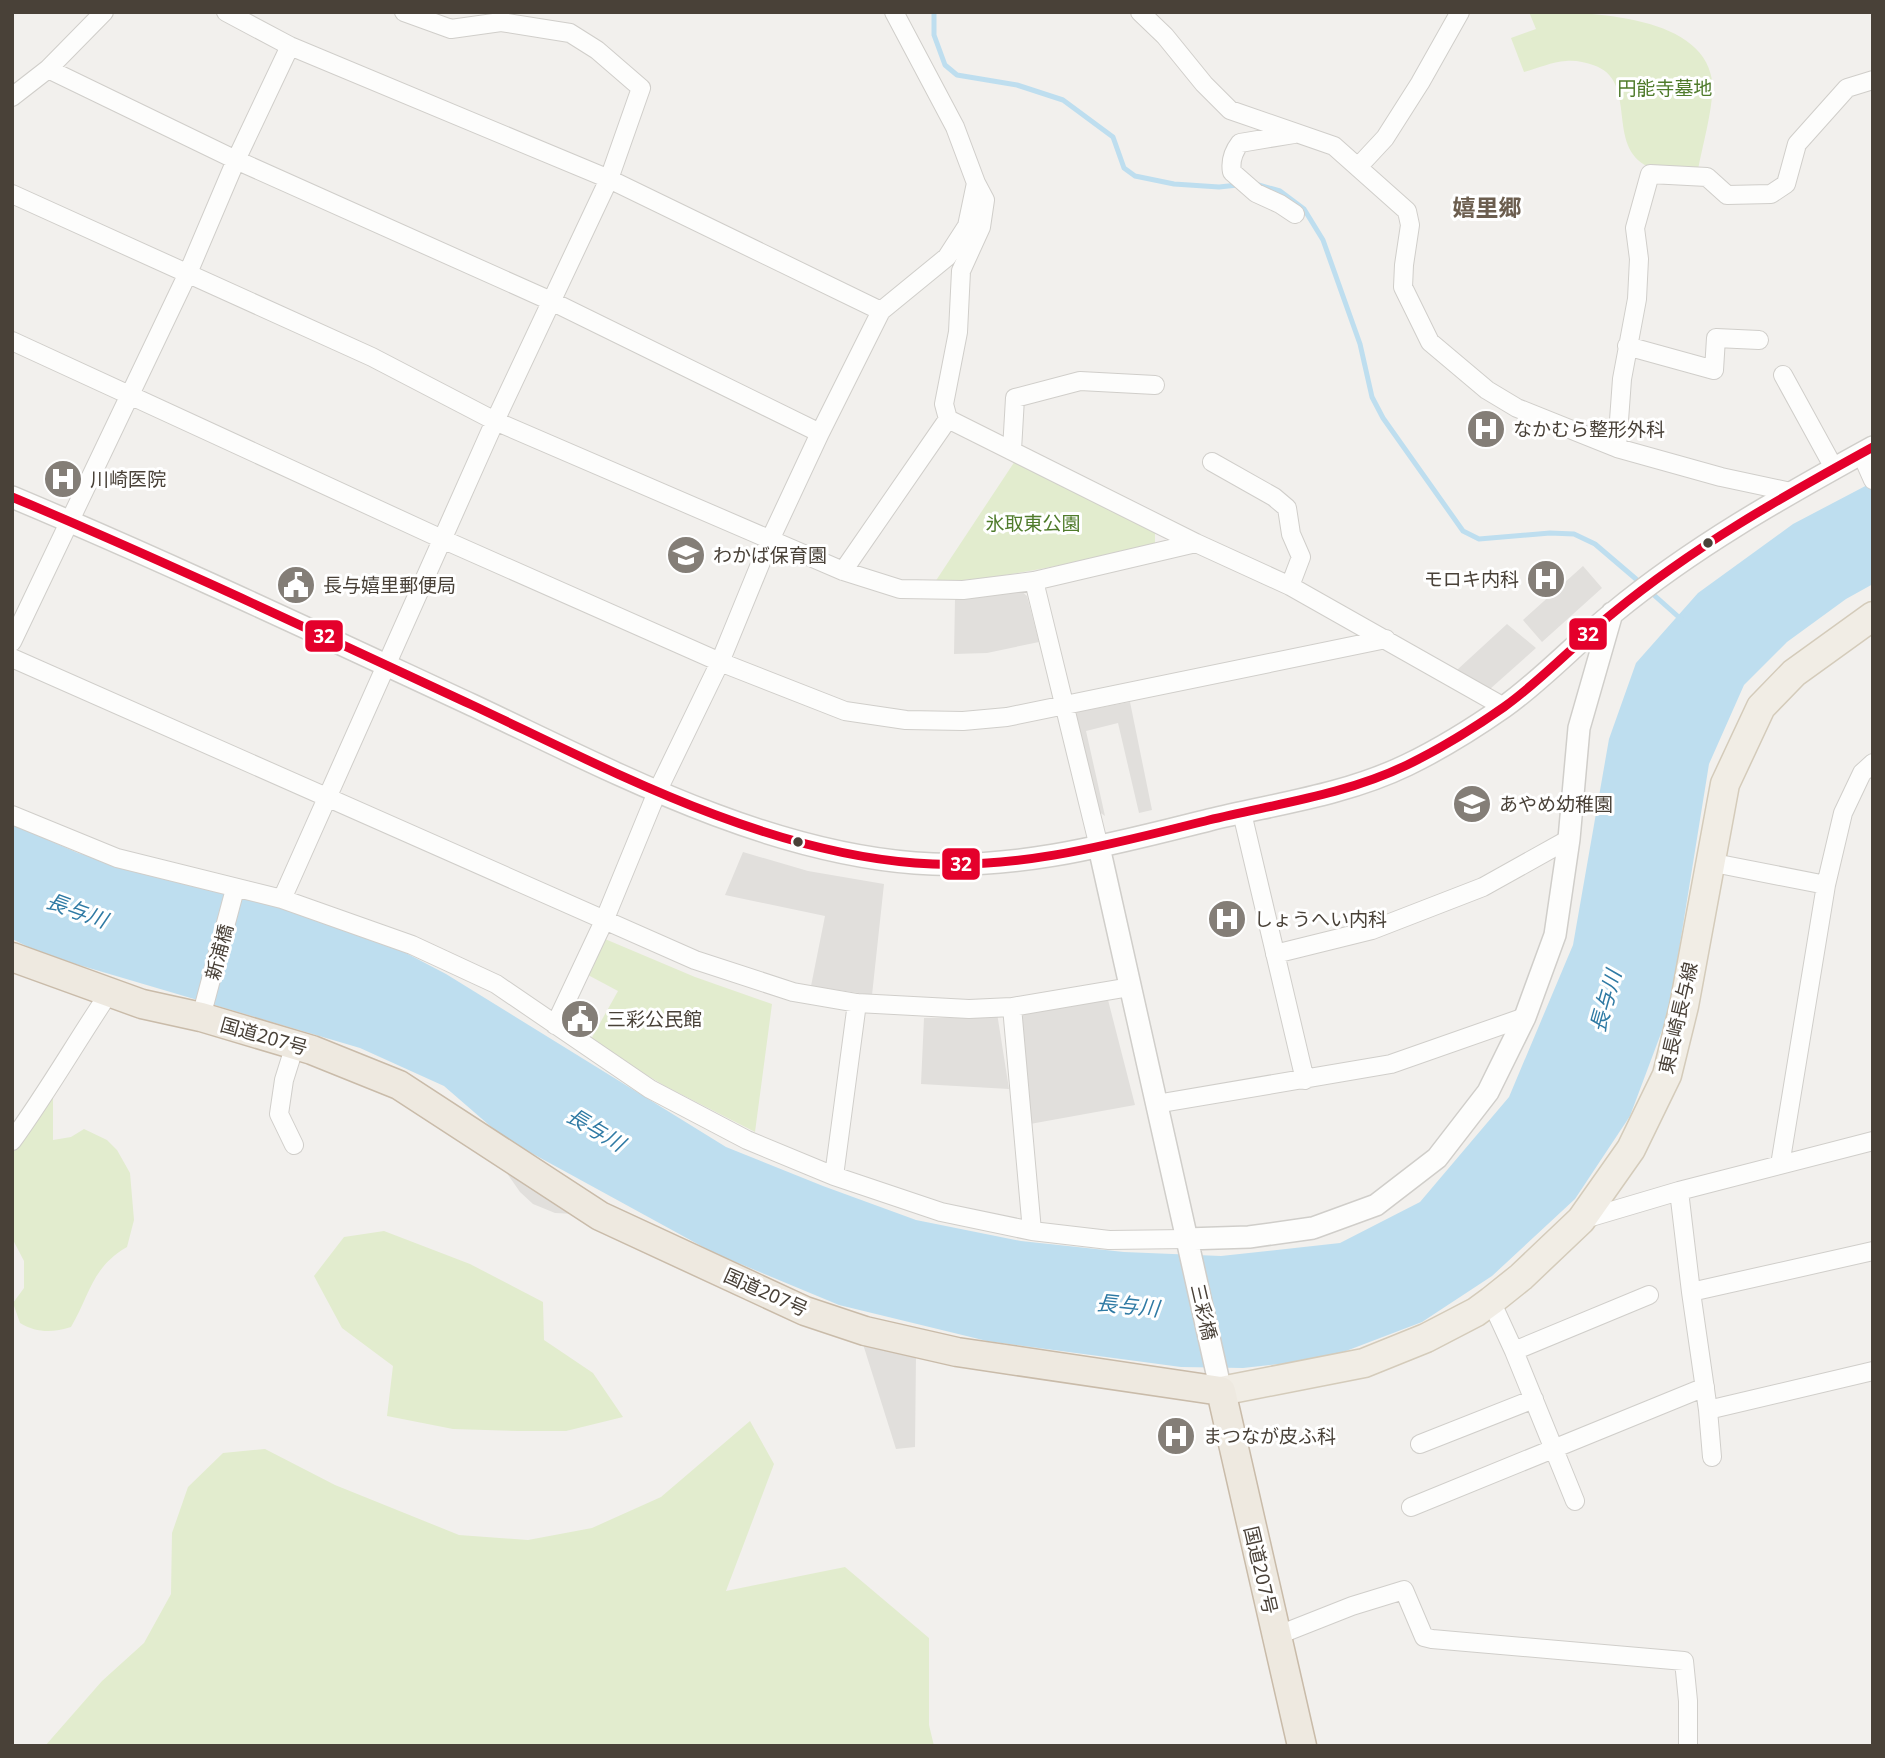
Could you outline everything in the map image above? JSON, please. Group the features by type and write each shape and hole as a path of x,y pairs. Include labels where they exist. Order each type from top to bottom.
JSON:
{"highway":[{"name":"国道207号","path":"12,957 142,1004 202,1013 399,1084 600,1216 805,1311 864,1331 957,1352 1220,1384 1302,1746"}],"main road":[{"name":"東長崎長与線","path":"1220,1384 1364,1363 1435,1334 1491,1301 1521,1277 1581,1220 1631,1149 1667,1075 1684,1006 1725,784 1761,708 1794,673 1873,616"}],"street":[{"path":"12,97 48,69 104,12"},
{"path":"226,12 290,46 609,179 881,311"},
{"path":"282,899 495,421 609,179 642,88 597,50 570,33 501,22 451,29 404,12"},
{"path":"894,12 955,127 985,200 982,227 961,271 958,332 944,404 948,419 1196,543 1290,586 1504,707"},
{"path":"1140,12 1165,36 1204,84 1230,110 1334,146 1407,211 1410,225 1403,287 1430,342 1488,390 1517,408 1617,448 1721,477 1791,492"},
{"path":"1358,167 1385,138 1460,12"},
{"path":"12,642 188,273 236,160 290,46"},
{"path":"48,69 236,160 551,301 820,433"},
{"path":"1617,448 1622,379 1637,299 1639,259 1635,228 1650,174 1707,177 1727,195 1771,194 1786,184 1797,144 1847,88 1873,80"},
{"path":"1294,134 1240,143 1231,165 1234,174 1256,193 1295,214"},
{"path":"555,1025 604,921 657,792 720,662 770,540 881,311 947,257 967,226 976,183"},
{"path":"12,194 372,357 495,421 843,571 900,589 962,590 1034,581 1196,543"},
{"path":"1627,346 1714,370 1716,338 1759,340"},
{"path":"12,341 442,539 720,662 845,710 906,720 963,721 1007,717 1386,639"},
{"path":"1783,375 1834,468"},
{"path":"1012,450 1016,398 1080,381 1155,385"},
{"path":"843,571 948,419"},
{"path":"1212,462 1287,508 1291,534 1301,558 1290,586"},
{"path":"12,497 387,665 657,792 796,842 915,863 978,864 1098,847 1330,794 1405,766 1504,707 1612,613 1699,547 1834,468 1868,463"},
{"path":"1034,581 1098,847"},
{"path":"12,815 117,858 234,892 282,899 424,950 496,984 650,1089 747,1140 834,1176 942,1212 1032,1231 1109,1240 1188,1243 1249,1237 1313,1228 1376,1205 1437,1158 1488,1092 1525,1017 1555,935 1569,839 1579,728 1612,613"},
{"path":"12,657 604,921 695,960 793,992 857,1003 970,1009 1012,1007 1130,987"},
{"path":"1780,1165 1826,885 1843,813 1862,773 1873,763"},
{"path":"1242,813 1305,1080"},
{"path":"1275,954 1372,930 1483,887 1569,839"},
{"name":"三彩橋","path":"1098,847 1220,1384"},
{"path":"1709,862 1826,885"},
{"name":"新浦橋","path":"202,1013 234,892"},
{"path":"12,1142 50,1088 109,993"},
{"path":"834,1176 857,1003"},
{"path":"1012,1007 1032,1231"},
{"path":"1156,1104 1391,1064 1525,1017"},
{"path":"294,1145 279,1114 284,1080 295,1045"},
{"path":"1581,1220 1679,1191 1873,1141"},
{"path":"1679,1191 1712,1457"},
{"path":"1690,1292 1873,1251"},
{"path":"1514,1350 1648,1295"},
{"path":"1491,1301 1514,1350 1575,1501"},
{"path":"1708,1409 1873,1371"},
{"path":"1411,1507 1705,1387"},
{"path":"1420,1444 1534,1399"},
{"path":"1276,1636 1352,1606 1404,1590 1424,1637 1684,1661 1688,1701 1688,1746"}],"green space":[{"name":"円能寺墓地","path":"1529,12 1578,13 1636,20 1663,29 1686,41 1703,58 1712,80 1710,112 1698,170 1654,169 1636,157 1628,145 1615,84 1607,73 1593,65 1573,61 1524,72 1511,38 1536,29"},
{"name":"氷取東公園","path":"1015,461 1155,531 1155,545 1018,573 935,582"},
{"path":"605,939 695,977 772,1004 755,1132 665,1086 590,1041 618,991 588,975"},
{"path":"53,1095 53,1140 71,1137 84,1129 107,1140 117,1150 130,1173 134,1220 127,1247 98,1273 71,1327 45,1331 20,1323 13,1303 24,1288 24,1261 12,1238 12,1154"},
{"path":"384,1231 470,1264 543,1302 544,1340 593,1373 623,1417 566,1431 518,1431 453,1429 387,1416 393,1366 342,1328 314,1276 344,1237"},
{"path":"750,1421 774,1464 726,1591 845,1567 929,1638 929,1725 934,1746 45,1746 102,1681 144,1643 171,1594 172,1533 188,1487 223,1453 265,1449 335,1485 459,1535 528,1540 592,1528 661,1497"}],"shaded area":[{"path":"1583,566 1602,588 1542,642 1523,620"},
{"path":"1020,590 1027,596 1039,642 987,653 954,654 955,599"},
{"path":"1507,624 1536,648 1490,689 1457,670"},
{"path":"1130,702 1152,810 1139,813 1118,723 1086,731 1105,816 1095,809 1074,722 1077,712"},
{"path":"743,852 808,871 884,884 872,995 811,986 825,916 725,895"},
{"path":"1107,996 1135,1105 1030,1124 1019,1016 1023,1012"},
{"path":"997,1013 1009,1089 921,1084 924,1018 980,1017"},
{"path":"506,1172 575,1214 555,1213 533,1204 520,1192"},
{"path":"862,1341 916,1355 915,1447 896,1449"}],"water":[{"name":"長与川","path":"1873,482 1873,584 1846,599 1787,642 1744,685 1709,764 1669,1012 1630,1116 1575,1199 1492,1276 1422,1322 1325,1359 1243,1368 1181,1367 987,1341 839,1305 714,1253 504,1138 444,1086 360,1048 45,955 12,939 12,824 78,853 219,893 287,907 385,942 446,974 726,1147 916,1220 1021,1241 1124,1252 1221,1256 1340,1243 1420,1202 1509,1097 1573,945 1609,739 1636,663 1698,593 1793,524"}],"waterway":[{"path":"934,12 934,35 945,65 957,75 1017,85 1063,100 1113,137 1124,168 1135,176 1174,184 1219,187 1238,185"},
{"path":"1255,184 1280,191 1304,209 1323,240 1360,344 1372,397 1383,418 1463,531 1479,539 1550,533 1574,534 1595,544 1636,579"},
{"path":"1655,596 1682,620"}],"transit line":[{"name":"32","path":"12,497 243,599 632,780 743,825 857,855 915,863 990,863 1100,846 1310,798 1359,784 1407,765 1457,738 1504,707 1613,613 1675,566 1772,504 1873,447"}],"place":[{"name":"なかむら整形外科","path":"1486,429"},
{"name":"川崎医院","path":"63,479"},
{"name":"わかば保育園","path":"686,555"},
{"name":"モロキ内科","path":"1546,579"},
{"name":"長与嬉里郵便局","path":"296,585"},
{"name":"あやめ幼稚園","path":"1472,804"},
{"name":"しょうへい内科","path":"1227,919"},
{"name":"三彩公民館","path":"580,1019"},
{"name":"まつなが皮ふ科","path":"1176,1436"}],"district":[{"name":"嬉里郷","path":"1487,207"}]}
